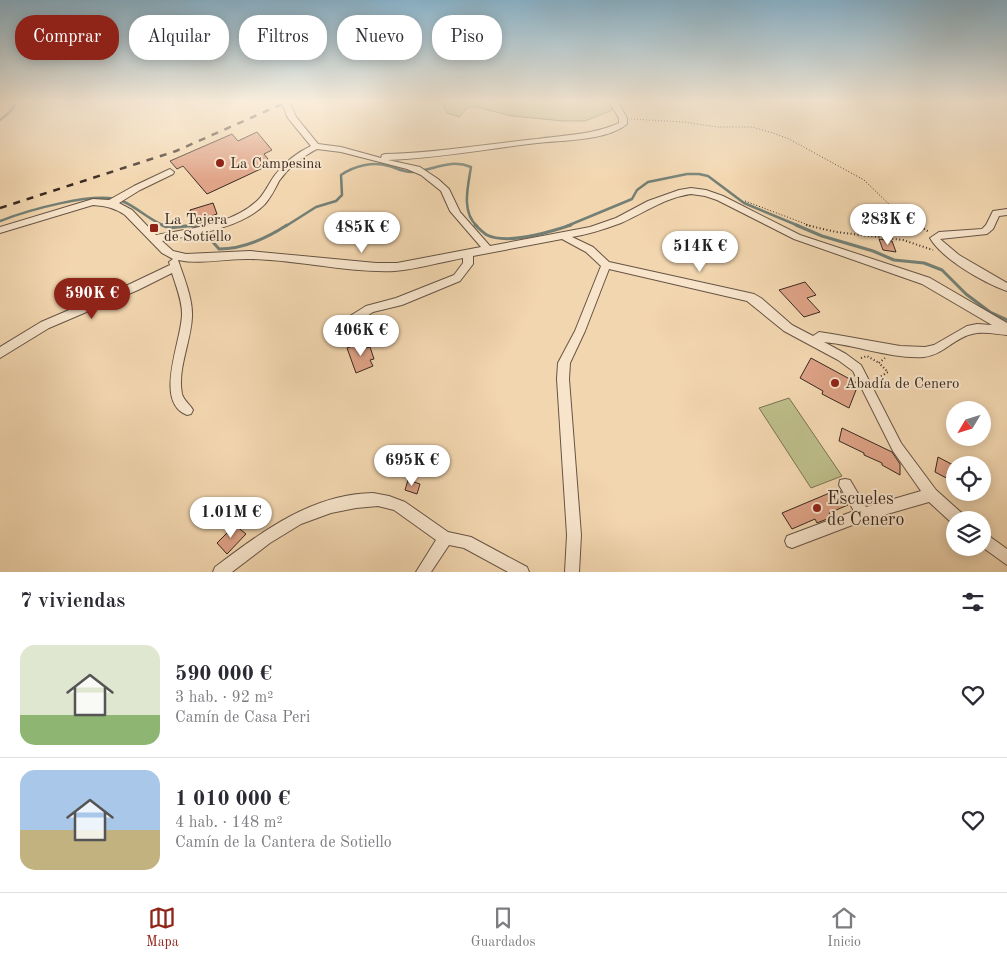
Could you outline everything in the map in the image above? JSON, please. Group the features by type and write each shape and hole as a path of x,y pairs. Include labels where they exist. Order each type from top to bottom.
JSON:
{"street":[{"path":"300,128 316,147 414,168 428,176 443,188 449,197 452,208 488,250"},
{"path":"374,158 414,157 468,151 591,134 614,128"},
{"path":"154,239 219,224 257,206 266,198 283,171 316,147"},
{"path":"112,203 170,172"},
{"path":"0,230 93,202 112,203 132,214 162,248 172,255 190,258 267,256 370,268 397,267 591,230 619,220 652,203 679,193 691,191 706,193 720,198 797,237 926,281 1007,330"},
{"path":"1007,212 996,213 992,218 990,227 984,232 938,235 935,238 940,247 967,265 1007,287"},
{"path":"564,235 567,239 584,246 594,253 606,265 750,297 788,328 814,341 856,368 897,447 931,495 949,511"},
{"path":"348,335 347,330 354,319 370,309 398,302 457,278 468,264 468,254"},
{"path":"172,255 187,315 176,381 176,398 182,408 187,410"},
{"path":"572,572 574,535 563,379 564,363 580,331 606,265"},
{"path":"0,353 46,325 175,267"},
{"path":"814,341 819,337 835,338 896,349 926,352 937,349 971,329 1007,330"},
{"path":"845,485 863,514"},
{"path":"792,541 863,514 931,495"},
{"path":"220,572 277,530 308,513 339,504 376,498 398,504 432,531 446,538 466,542 522,572"},
{"path":"424,572 446,538"},
{"path":"991,545 1007,558"}],"path":[{"path":"755,128 774,133 864,180 895,210 935,238"},
{"path":"746,201 812,227 836,232 903,240 936,251"},
{"path":"879,363 896,349"},
{"path":"866,385 888,372 879,363 867,356"}],"green space":[{"path":"789,398 842,476 811,488 759,408"}],"building":[{"name":"La Campesina","path":"257,132 272,150 264,154 268,159 265,167 207,194 183,166 177,169 170,161 232,134 238,141"},
{"path":"213,203 217,214 194,222 190,210"},
{"path":"879,239 892,241 896,252 883,250"},
{"path":"805,282 816,295 807,298 820,312 804,317 779,290"},
{"path":"364,342 366,348 370,347 374,359 370,360 373,366 356,373 347,348"},
{"name":"Abadía de Cenero","path":"811,358 857,383 858,385 849,408 822,394 823,391 800,378"},
{"path":"842,428 892,452 900,464 900,475 882,465 882,463 839,441"},
{"path":"938,457 946,461 946,478 935,472"},
{"path":"408,480 420,484 417,494 405,490"},
{"name":"Escueles de Cenero","path":"839,489 848,505 829,513 832,517 817,523 815,519 792,529 782,513"},
{"path":"235,525 246,534 227,554 217,543"}],"waterway":[{"path":"286,226 316,207 336,201 342,195 341,175 352,169 370,164 389,166 411,172 448,164 471,167 467,190 467,206 469,214 477,226"},
{"path":"567,226 632,199 637,190 648,182 687,174 708,176 744,203 799,226"},
{"path":"0,221 61,203 110,198 122,201 165,226"},
{"path":"162,225 169,228 187,226"},
{"path":"187,226 196,225"},
{"path":"199,226 219,249 228,249 254,242 287,225"},
{"path":"475,225 487,235 506,239 529,236 571,225"},
{"path":"796,225 822,236 873,251 894,260 924,263 942,270 966,294 990,312 1007,320"},
{"path":"187,226 199,226"}],"railway":[{"path":"0,208 176,151 229,128"}],"place":[{"name":"La Campesina","path":"220,163"},
{"name":"La Tejera de Sotiello","path":"154,228"},
{"name":"Abadía de Cenero","path":"835,383"},
{"name":"Escueles de Cenero","path":"817,508"}]}
